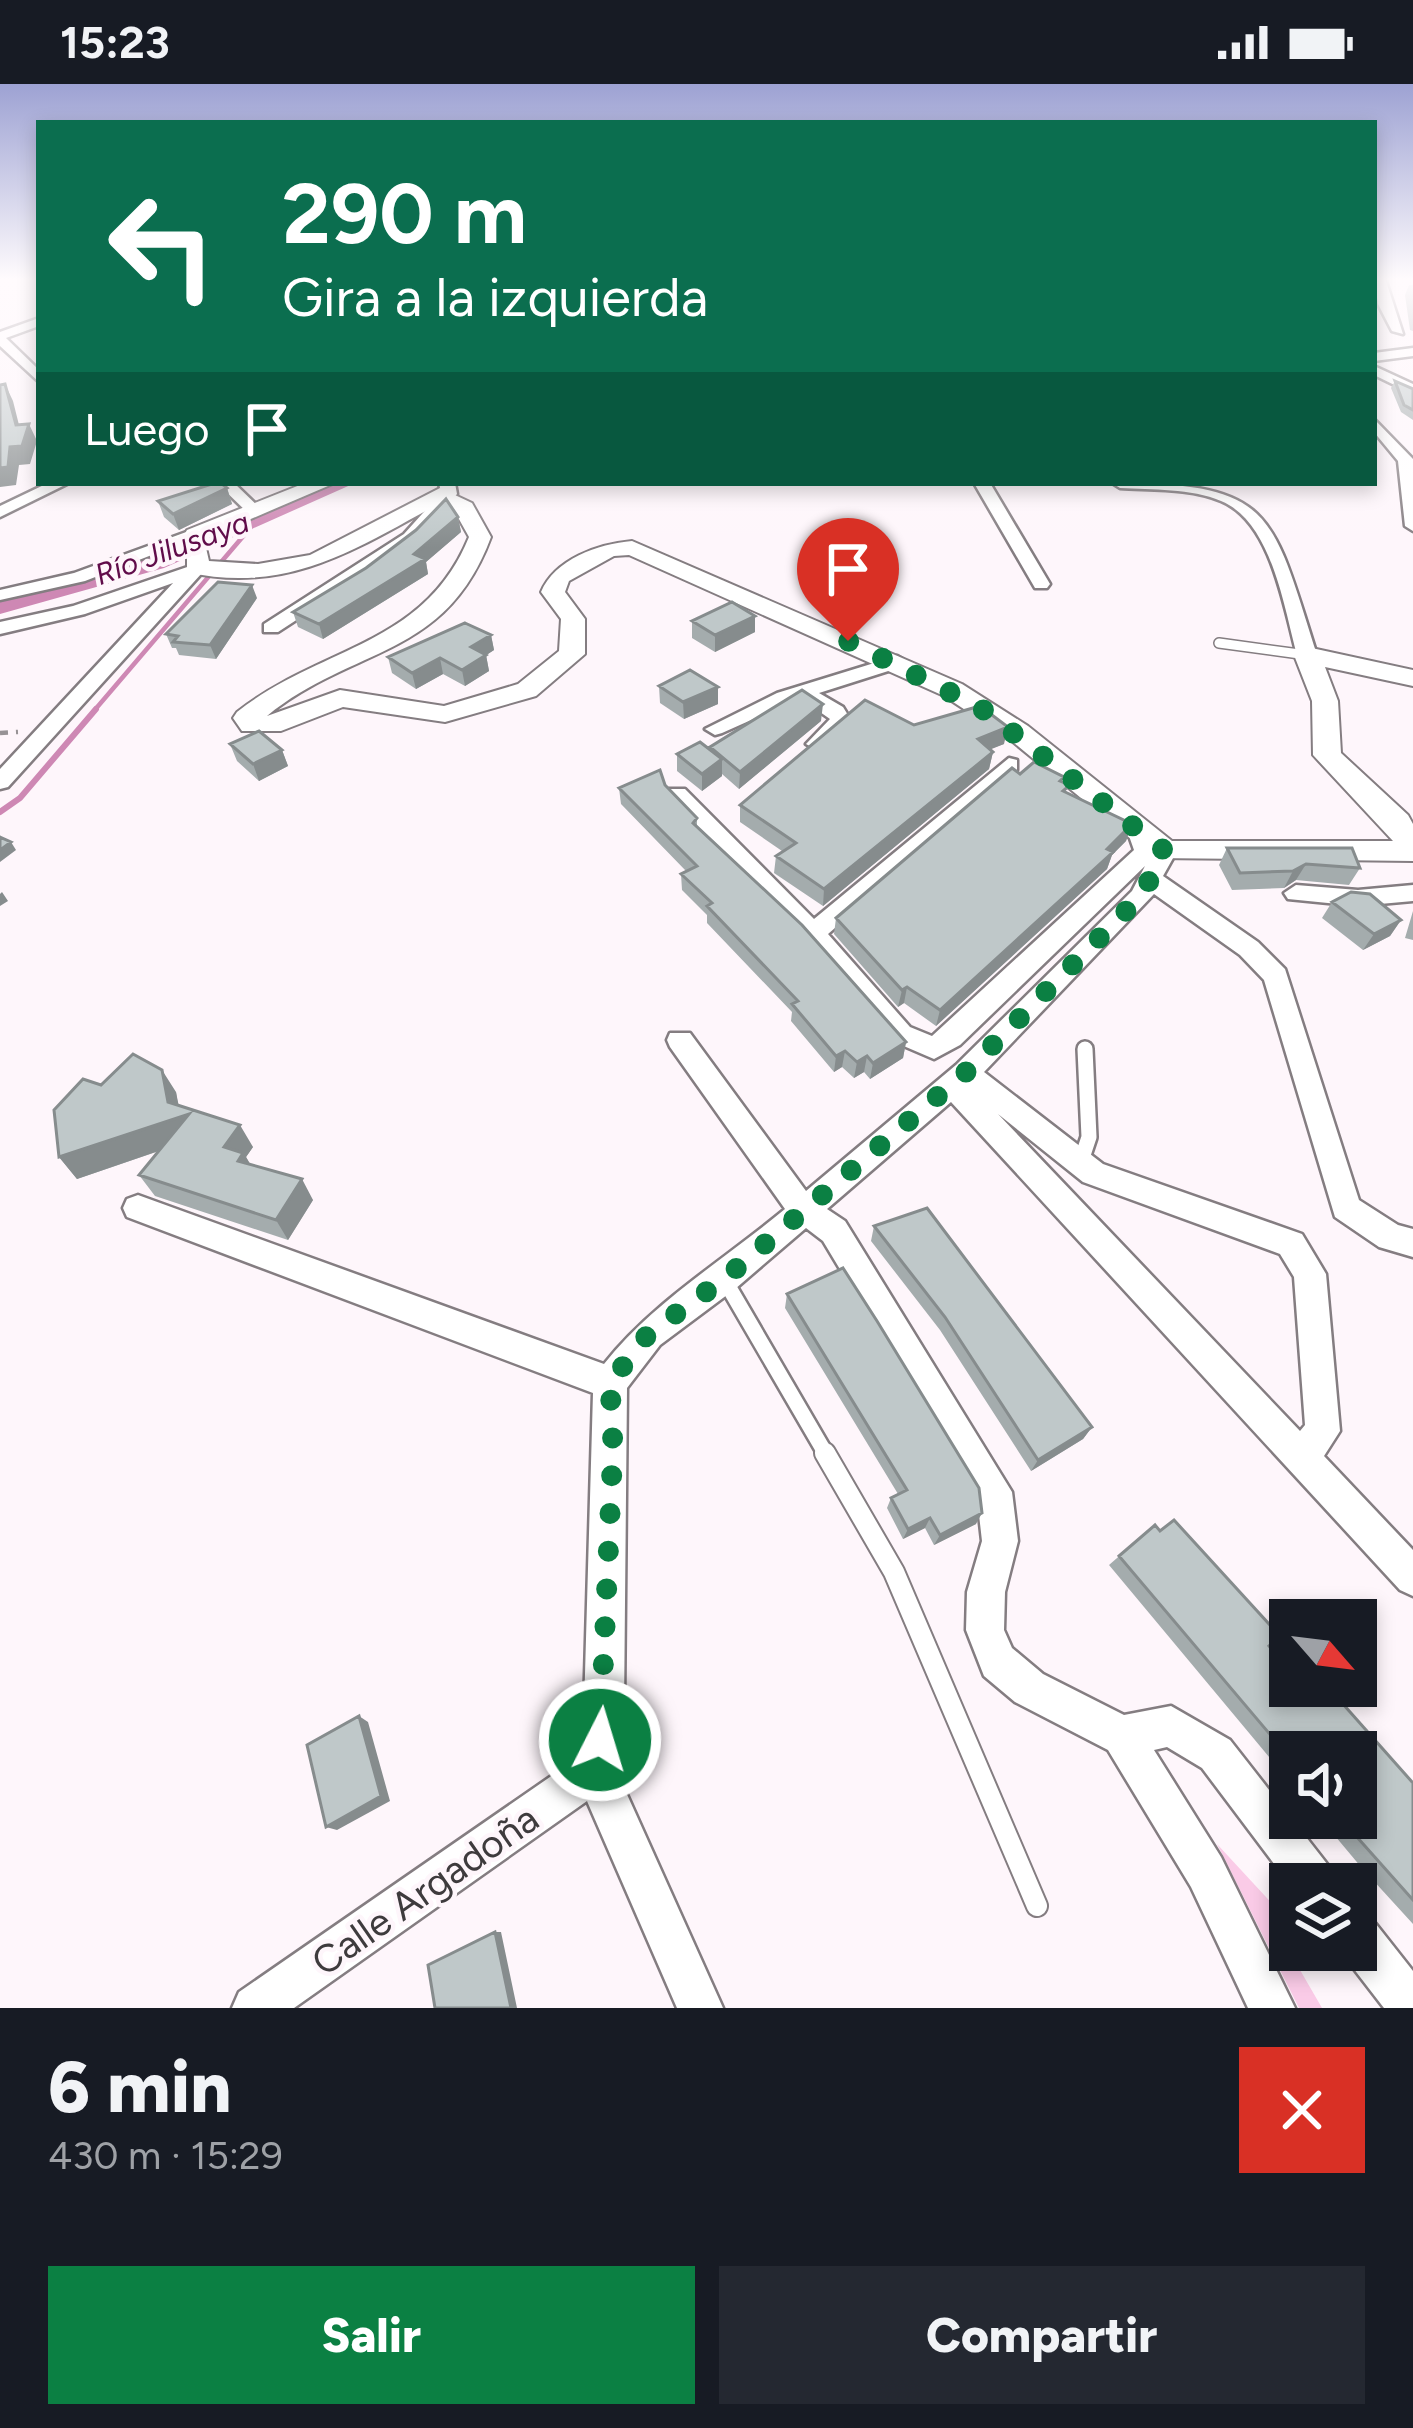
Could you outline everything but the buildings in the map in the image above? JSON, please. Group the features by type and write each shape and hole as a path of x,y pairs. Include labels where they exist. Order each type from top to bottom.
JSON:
{"street":[{"path":"1377,372 1413,390"},
{"path":"1377,426 1406,460 1413,526"},
{"path":"0,512 55,486"},
{"path":"228,486 256,512"},
{"path":"0,782 202,557 256,512 317,486"},
{"path":"984,486 1041,584"},
{"path":"1142,486 1217,496 1243,507 1277,562 1324,701 1327,755 1397,822 1413,852"},
{"path":"0,595 202,557 316,562 448,489"},
{"path":"271,628 410,538 448,489"},
{"path":"448,489 480,537 470,565 431,616 397,638 287,686 247,718 252,725 281,723 340,698 445,714 527,690 572,655 573,619 553,592 559,577 609,550 650,553 781,618 897,662 1018,732 1153,855 1175,901 1261,956 1276,976 1346,1208 1390,1237 1413,1243"},
{"path":"0,628 78,610 202,557"},
{"path":"1307,655 1413,678"},
{"path":"716,729 804,692 897,662"},
{"path":"799,759 842,720 836,711 804,692"},
{"path":"813,933 1009,765"},
{"path":"677,794 813,933 901,1034 934,1048 951,1038 1146,852 1273,847 1413,852"},
{"path":"700,2008 596,1772 604,1709 610,1383 648,1334 724,1279 959,1079 1153,855"},
{"path":"1296,893 1358,898 1413,893"},
{"path":"680,1040 802,1209 834,1231 994,1492 1000,1541 986,1592 985,1630 998,1661 1029,1688 1122,1736 1207,1872 1272,2008"},
{"path":"959,1079 1004,1146 1413,1576"},
{"path":"959,1079 1080,1164"},
{"path":"1004,1146 1080,1164 1291,1244 1310,1274 1323,1431 1301,1456"},
{"path":"138,1208 610,1383"},
{"path":"1122,1736 1171,1726 1216,1754 1300,1863"},
{"name":"Calle Argadoña","path":"255,2008 596,1772"},
{"path":"1377,1962 1412,2008"}],"lane":[{"path":"1220,643 1307,655"},
{"path":"1080,1164 1091,1139 1082,1087 1085,1049"},
{"path":"724,1279 894,1572 1037,1906"}],"shaded area":[{"path":"1217,1844 1269,1900 1269,1948"},
{"path":"1280,1971 1301,1971 1322,2008 1299,2008"}],"waterway":[{"name":"Río Jilusaya","path":"0,604 153,561 334,486"},
{"path":"93,712 257,520"},
{"path":"0,812 20,798 96,709"}],"route":[{"path":"600,1740 613,1446 610,1383 648,1334 724,1279 966,1072 1141,896 1165,851 1018,732 953,690 848,641"}]}
